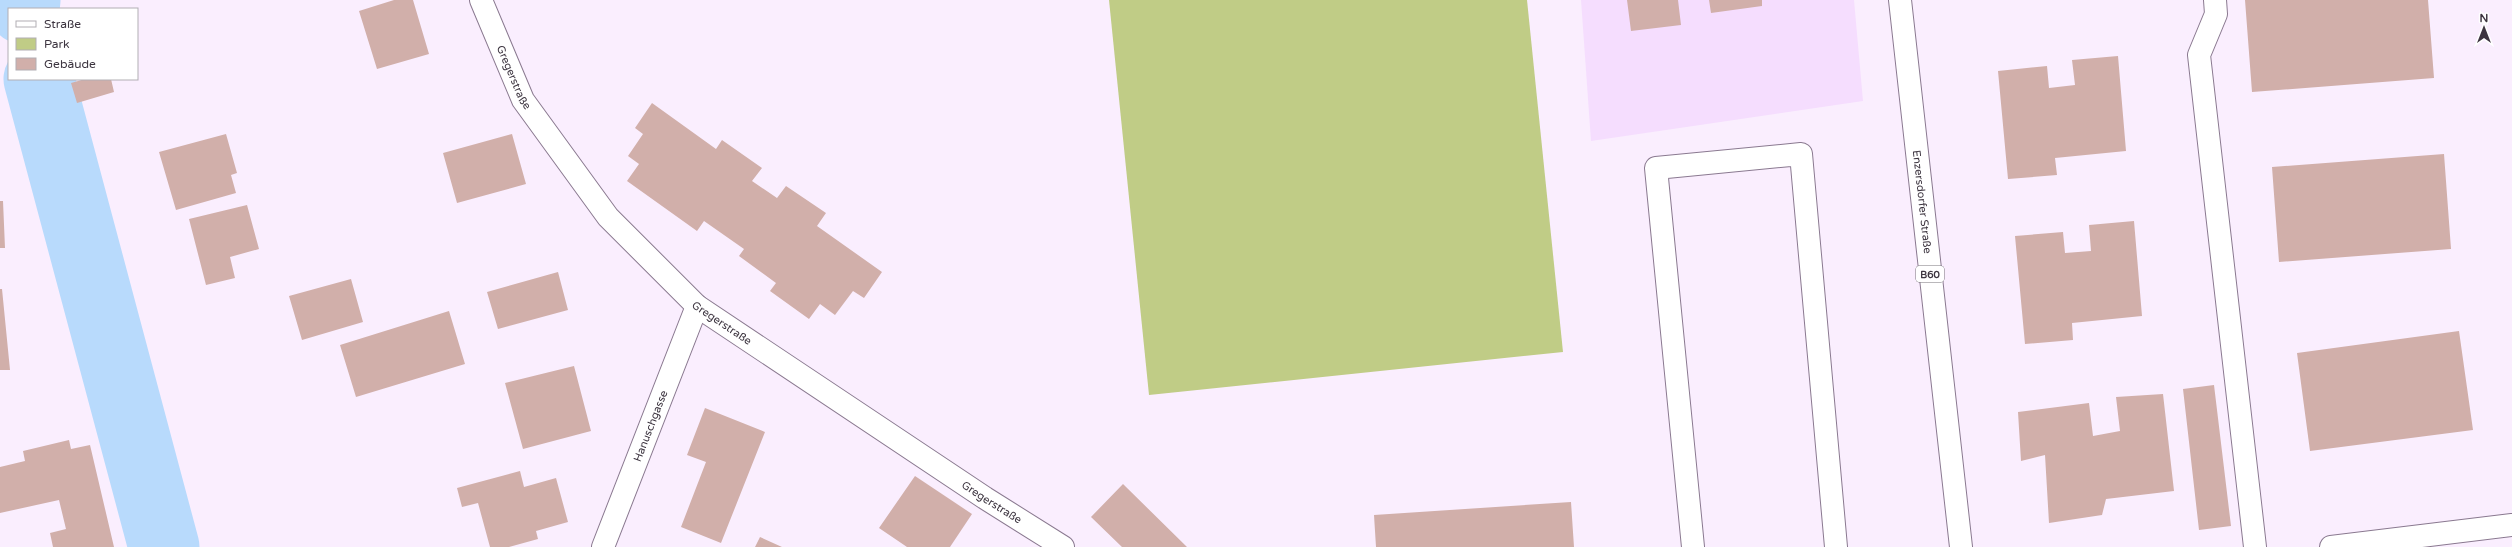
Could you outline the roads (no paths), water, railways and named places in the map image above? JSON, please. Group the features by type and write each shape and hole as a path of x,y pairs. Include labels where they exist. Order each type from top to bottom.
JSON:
{"street":[{"name":"Gregerstraße","path":"481,0 523,100 608,217 697,306 985,498 1063,547"},
{"name":"Enzersdorfer Straße","path":"1900,0 1961,547"},
{"path":"2215,0 2216,14 2199,55 2255,547"},
{"path":"1693,547 1656,168 1801,154 1836,547"},
{"name":"Hanuschgasse","path":"603,547 697,306"},
{"path":"2331,547 2512,525"}],"waterway":[{"path":"24,8 25,0"},
{"path":"39,80 164,547"}]}
